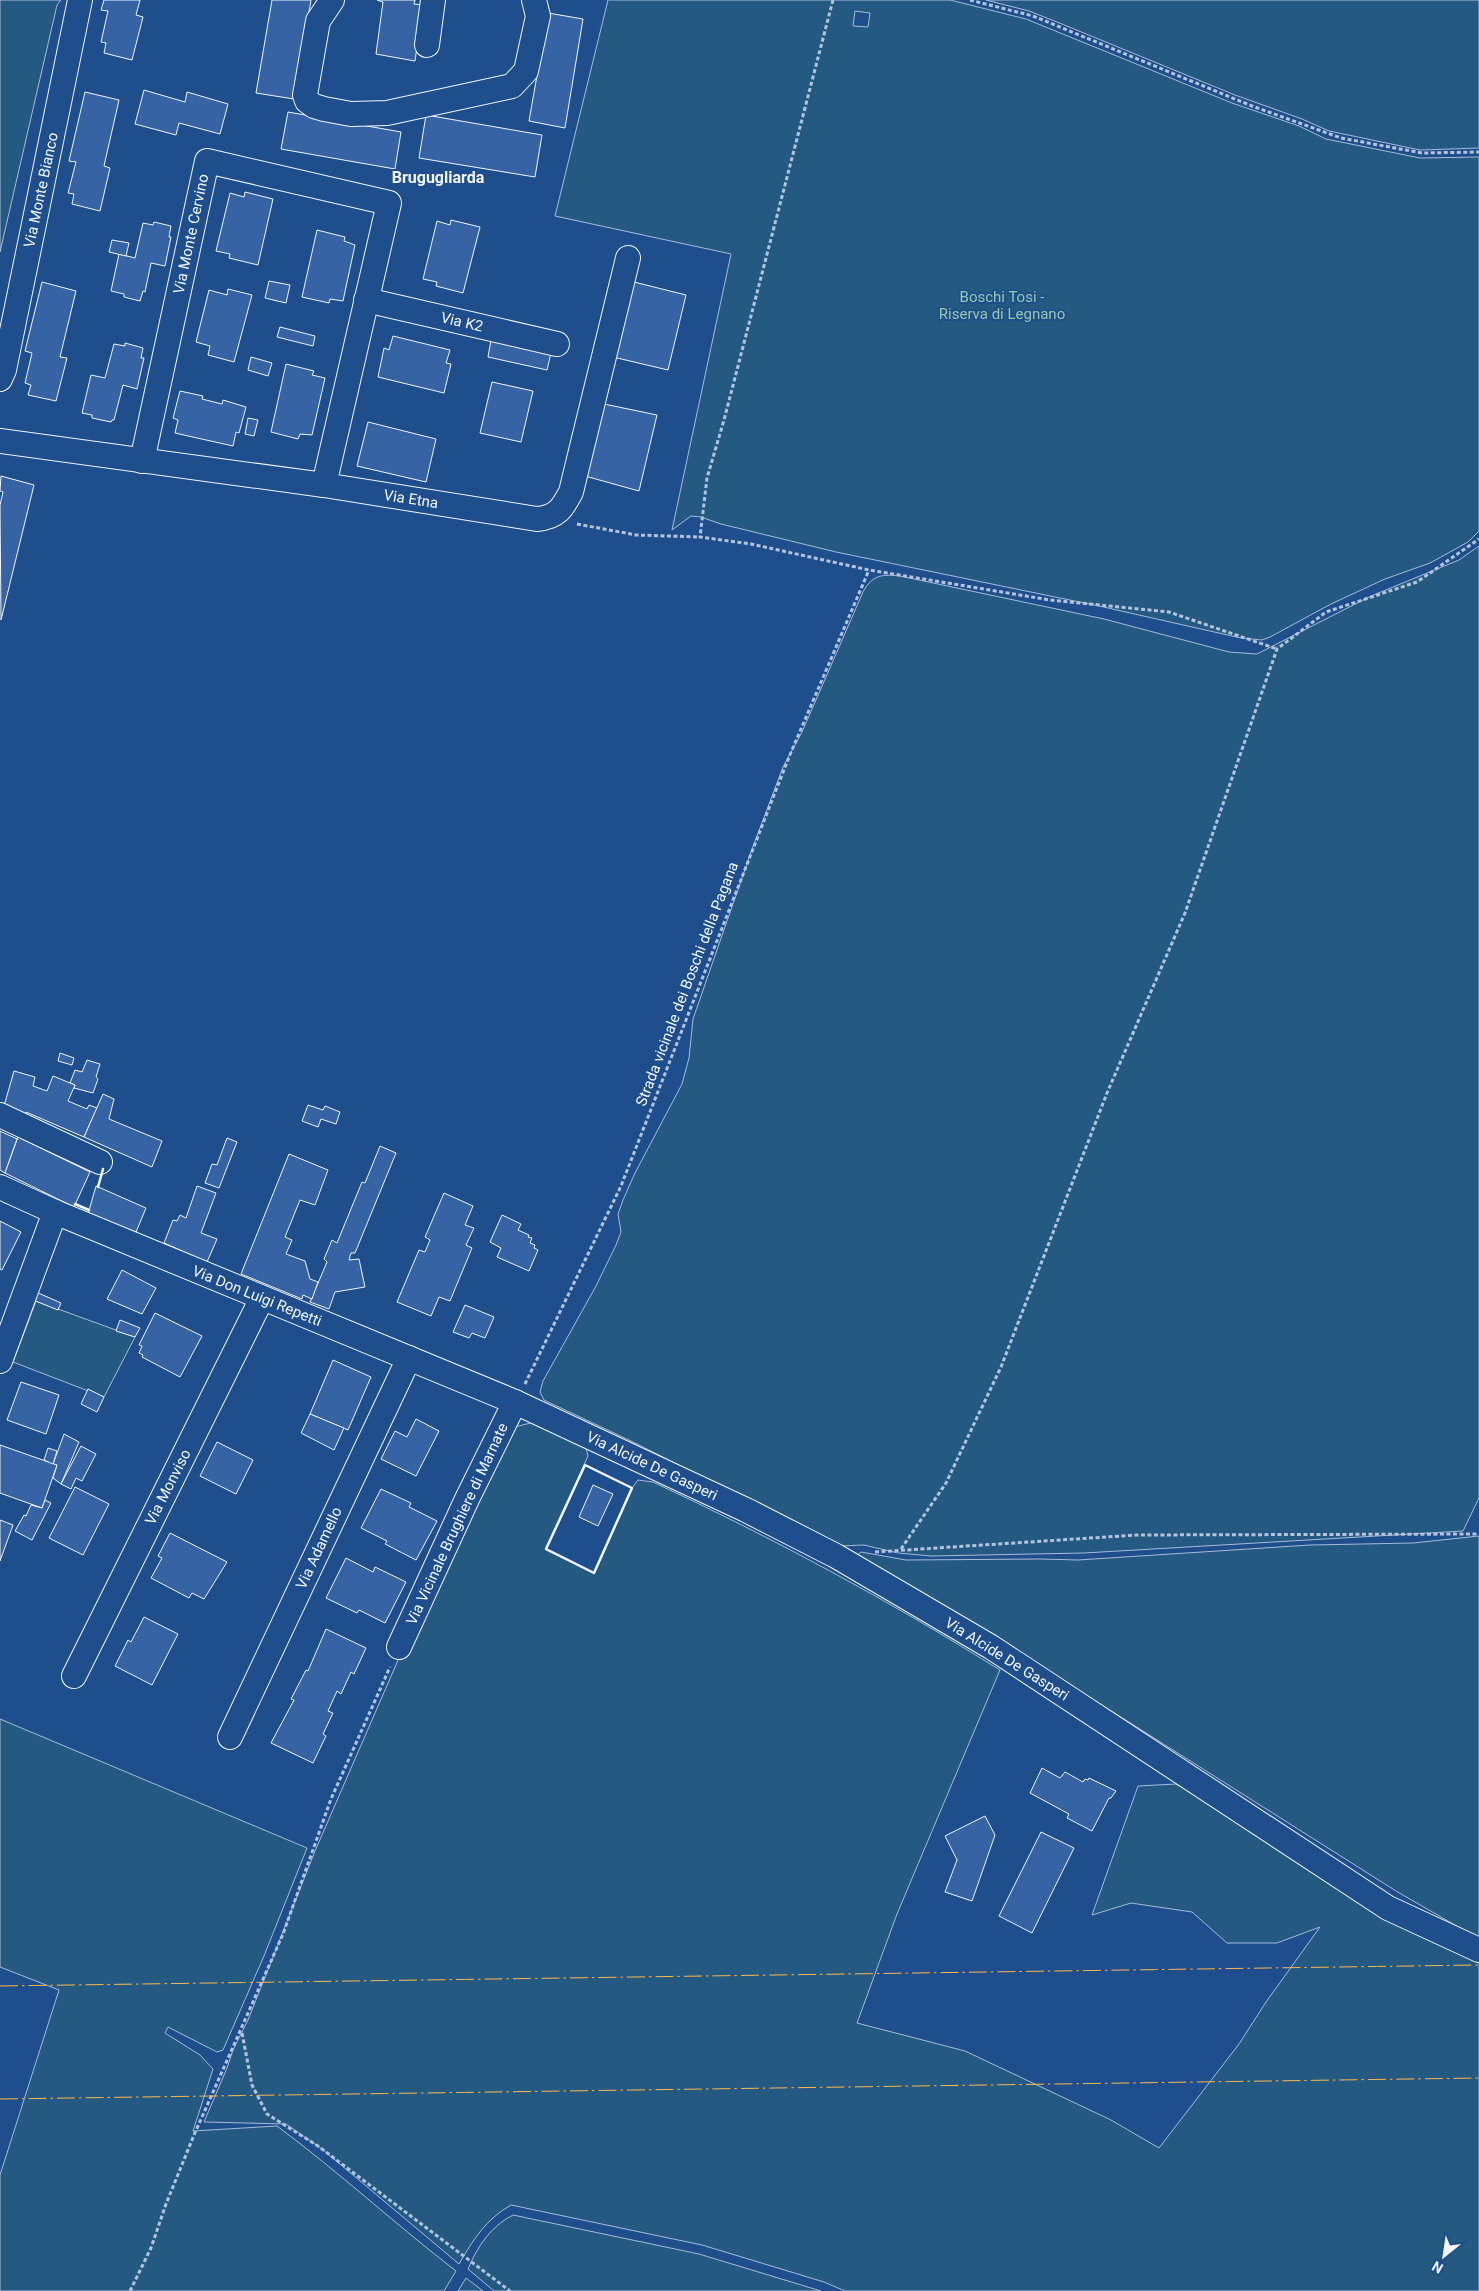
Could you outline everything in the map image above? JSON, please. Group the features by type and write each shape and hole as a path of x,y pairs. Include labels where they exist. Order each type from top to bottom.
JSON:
{"street":[{"name":"Via Monte Bianco","path":"0,379 4,370 80,0"},
{"path":"332,0 318,21 305,95 307,101 314,106 352,114 387,113 512,86 526,71 538,16 534,0"},
{"path":"427,45 432,0"},
{"name":"Via Monte Cervino","path":"142,461 207,161 389,203 366,300"},
{"path":"549,518 562,509 571,492 628,258"},
{"path":"324,485 366,300"},
{"name":"Via K2","path":"366,300 557,344"},
{"name":"Via Etna","path":"0,441 324,485 537,520 549,518"},
{"path":"0,1115 100,1162"},
{"name":"Via Don Luigi Repetti","path":"0,1187 55,1212 515,1402"},
{"path":"0,1361 55,1212"},
{"name":"Via Monviso","path":"74,1676 262,1298"},
{"name":"Via Adamello","path":"230,1738 409,1358"},
{"name":"Via Vicinale Brughiere di Marnate","path":"399,1647 459,1516 515,1402"},
{"name":"Via Alcide De Gasperi","path":"515,1402 746,1510 836,1556 991,1647 1388,1908 1479,1950"}],"path":[{"path":"700,537 707,478 724,420 833,0"},
{"path":"970,0 1033,16 1252,106 1341,138 1422,154 1479,152"},
{"path":"549,518 636,535 700,537 769,548 869,570 1050,600 1169,612 1278,649"},
{"path":"1479,539 1417,582 1326,612 1278,649 1185,914 1107,1093 1001,1367 946,1483 901,1549 1137,1535 1479,1534"},
{"name":"Strada vicinale dei Boschi della Pagana","path":"515,1402 621,1186 789,757 869,570"},
{"path":"130,2291 152,2248 166,2204 194,2135 283,1934 343,1769 399,1647"},
{"path":"241,2032 252,2085 267,2114 318,2146 510,2291"}],"green space":[{"path":"0,0 61,0 57,5 0,252"},
{"name":"Boschi Tosi - Riserva di Legnano","path":"608,0 950,0 1026,19 1232,103 1299,126 1326,139 1420,158 1479,157 1479,531 1468,542 1430,563 1385,579 1331,604 1262,640 1241,638 1099,606 836,552 721,524 701,517 691,516 672,530 731,254 555,216","holes":["855,11 870,13 868,27 853,26"]},
{"path":"986,0 1479,0 1479,148 1420,150 1329,131 1029,11"},
{"path":"1479,546 1479,1498 1463,1531 1084,1553 931,1556 898,1553 864,1545 839,1546 631,1441 544,1400 540,1392 543,1381 596,1286 616,1245 621,1232 618,1214 623,1200 635,1173 682,1084 689,1058 693,1019 751,852 783,767 802,732 863,592 870,582 878,577 888,575 900,576 1104,619 1229,652 1257,654 1371,596 1459,560"},
{"path":"36,1301 135,1337 104,1397 13,1362"},
{"path":"534,1422 586,1448 588,1456 546,1550 594,1573 632,1488 638,1480 653,1482 742,1525 829,1571 915,1619 1000,1670 897,1914 857,2023 965,2051 1111,2120 1159,2148 1239,2044 1266,2002 1320,1927 1277,1943 1227,1943 1192,1912 1131,1903 1092,1915 1138,1786 1176,1784 1203,1798 1416,1932 1479,1962 1479,2291 845,2291 824,2282 702,2245 511,2205 487,2223 459,2264 322,2149 286,2124 204,2122 233,2050 248,2020 315,1851 402,1651 515,1427"},
{"path":"1479,1536 1479,1939 1396,1891 969,1621 856,1556 861,1552 906,1560 1078,1560 1310,1545 1413,1543"},
{"path":"0,1719 307,1848 264,1956 223,2050 217,2052 168,2027 165,2033 200,2055 213,2069 193,2131 277,2126 323,2161 456,2271 444,2291 0,2291 0,2175 59,1990 0,1967"},
{"path":"513,2215 699,2254 821,2291 494,2291 468,2269 491,2231"},
{"path":"466,2278 483,2291 458,2291"}],"building":[{"path":"104,0 140,0 136,15 143,17 132,60 104,53 106,43 101,42 108,11 101,10"},
{"path":"272,0 311,0 294,99 256,93"},
{"path":"377,0 415,0 414,4 423,5 415,61 376,54 383,2"},
{"path":"548,13 583,19 565,128 529,121"},
{"path":"144,90 185,102 187,92 228,104 220,134 179,123 176,135 135,124"},
{"path":"85,92 119,100 104,166 110,168 100,211 72,204 74,194 68,193 76,162 69,161"},
{"path":"288,112 401,132 395,169 281,149"},
{"path":"426,115 542,135 535,177 419,158"},
{"path":"245,192 273,199 258,265 229,258 230,254 216,251 230,193 244,197"},
{"path":"451,220 480,227 463,293 436,286 437,282 423,279 437,221 450,225"},
{"path":"154,222 171,226 169,237 171,237 165,266 151,263 145,292 143,291 140,301 111,291 119,254 135,258 143,223 153,225"},
{"path":"317,230 345,237 344,241 355,245 343,301 330,299 329,303 302,297"},
{"path":"112,240 129,243 126,256 109,252"},
{"path":"269,281 290,285 286,303 265,298"},
{"path":"630,281 686,295 668,370 613,357"},
{"path":"42,282 76,291 60,357 67,358 56,401 28,395 31,385 25,383 32,353 25,351"},
{"path":"228,289 252,295 234,362 208,355 210,346 196,342 209,290 227,295"},
{"path":"280,327 315,336 313,346 277,337"},
{"path":"393,336 450,350 446,363 451,364 444,393 378,377 384,348 389,350"},
{"path":"491,340 551,353 547,370 488,357"},
{"path":"125,343 143,348 141,358 144,358 137,389 123,385 114,420 111,422 92,418 92,415 82,413 91,375 105,378 114,344 125,346"},
{"path":"251,357 272,363 268,376 248,370"},
{"path":"286,364 314,371 312,375 325,378 312,435 300,434 298,439 271,432"},
{"path":"492,382 533,391 521,442 480,433"},
{"path":"180,391 203,396 202,399 222,404 223,400 246,407 239,433 236,432 233,446 175,433 178,420 173,418"},
{"path":"604,404 657,415 639,491 585,476"},
{"path":"248,418 258,420 254,436 245,434"},
{"path":"368,422 436,439 426,482 357,466"},
{"path":"1,476 34,485 1,620 0,505 3,492 0,491"},
{"path":"60,1053 74,1058 72,1065 58,1061"},
{"path":"87,1060 100,1064 96,1077 98,1079 93,1093 74,1088 75,1085 70,1083 75,1070 82,1072"},
{"path":"14,1071 35,1077 33,1086 47,1091 53,1076 75,1085 68,1101 87,1109 89,1105 97,1108 84,1137 26,1112 22,1120 2,1113"},
{"path":"103,1094 114,1099 109,1119 162,1141 152,1167 84,1137"},
{"path":"308,1105 323,1110 325,1106 340,1112 336,1124 321,1119 318,1127 302,1121"},
{"path":"0,1131 17,1139 5,1173 0,1170"},
{"path":"18,1137 90,1172 74,1207 5,1173"},
{"path":"227,1138 237,1142 219,1188 205,1183 212,1164 217,1165"},
{"path":"380,1146 396,1153 355,1253 351,1253 349,1260 359,1259 365,1287 335,1292 329,1309 310,1302 327,1262 324,1259 332,1240 337,1243 362,1182 365,1183"},
{"path":"289,1154 328,1170 315,1205 300,1200 285,1237 292,1240 286,1254 305,1261 310,1279 318,1282 312,1299 303,1295 302,1299 241,1274"},
{"path":"96,1186 146,1208 136,1232 88,1214"},
{"path":"197,1186 216,1193 201,1233 217,1239 207,1262 164,1243 173,1220 177,1221 180,1215 186,1218"},
{"path":"444,1193 473,1206 465,1225 474,1228 466,1245 472,1248 450,1301 439,1297 431,1316 397,1302 419,1250 425,1252 430,1240 425,1237"},
{"path":"502,1215 521,1224 518,1230 532,1238 530,1243 535,1245 534,1248 538,1250 529,1271 497,1257 501,1248 490,1242"},
{"path":"0,1221 21,1232 2,1270 0,1269"},
{"path":"122,1270 156,1288 142,1314 107,1299"},
{"path":"36,1292 61,1303 58,1310 33,1300"},
{"path":"465,1305 494,1317 485,1338 472,1333 469,1338 453,1332"},
{"path":"155,1313 202,1336 180,1377 142,1357 143,1355 139,1353 142,1346 139,1345"},
{"path":"120,1320 140,1328 135,1337 116,1331"},
{"path":"333,1360 371,1377 348,1430 310,1414"},
{"path":"21,1382 59,1395 46,1434 7,1420"},
{"path":"88,1389 104,1397 97,1412 81,1404"},
{"path":"310,1414 344,1428 334,1450 301,1433"},
{"path":"416,1419 439,1431 416,1476 381,1459 395,1431 407,1437"},
{"path":"64,1434 79,1442 61,1484 53,1478 57,1465 53,1464"},
{"path":"217,1442 253,1460 236,1494 200,1476"},
{"path":"0,1445 57,1465 42,1508 0,1493"},
{"path":"81,1446 96,1454 82,1481 76,1478 71,1489 61,1484"},
{"path":"48,1448 57,1451 53,1464 44,1460"},
{"path":"593,1485 613,1494 598,1526 579,1517"},
{"path":"75,1487 109,1504 83,1555 49,1538"},
{"path":"381,1489 411,1503 409,1507 437,1521 416,1560 385,1544 387,1541 361,1528"},
{"path":"45,1500 51,1503 32,1540 15,1531 24,1515 26,1516 31,1505 42,1508"},
{"path":"0,1520 13,1525 0,1561"},
{"path":"170,1533 227,1562 204,1599 192,1593 189,1598 151,1578 162,1558 158,1556"},
{"path":"346,1558 373,1572 375,1567 406,1582 385,1623 359,1610 357,1613 326,1598"},
{"path":"144,1617 178,1634 152,1685 115,1666 128,1640 131,1642"},
{"path":"326,1629 366,1648 354,1674 351,1672 341,1694 337,1691 328,1711 333,1713 323,1734 326,1736 313,1763 271,1743 294,1700 291,1699 306,1670 308,1671"},
{"path":"1042,1768 1060,1778 1065,1772 1083,1782 1089,1778 1116,1791 1109,1798 1092,1831 1067,1818 1069,1814 1030,1793"},
{"path":"985,1816 995,1835 972,1901 945,1892 957,1860 945,1836"},
{"path":"1041,1832 1074,1848 1032,1933 999,1916"}],"wall":[{"path":"98,1187 103,1169"},
{"path":"75,1204 89,1210"},
{"path":"585,1465 632,1488 594,1573 546,1549 585,1465"}],"power":[{"path":"0,1986 1479,1965"},
{"path":"0,2099 1479,2078"}],"district":[{"name":"Brugugliarda","path":"438,177"}]}
